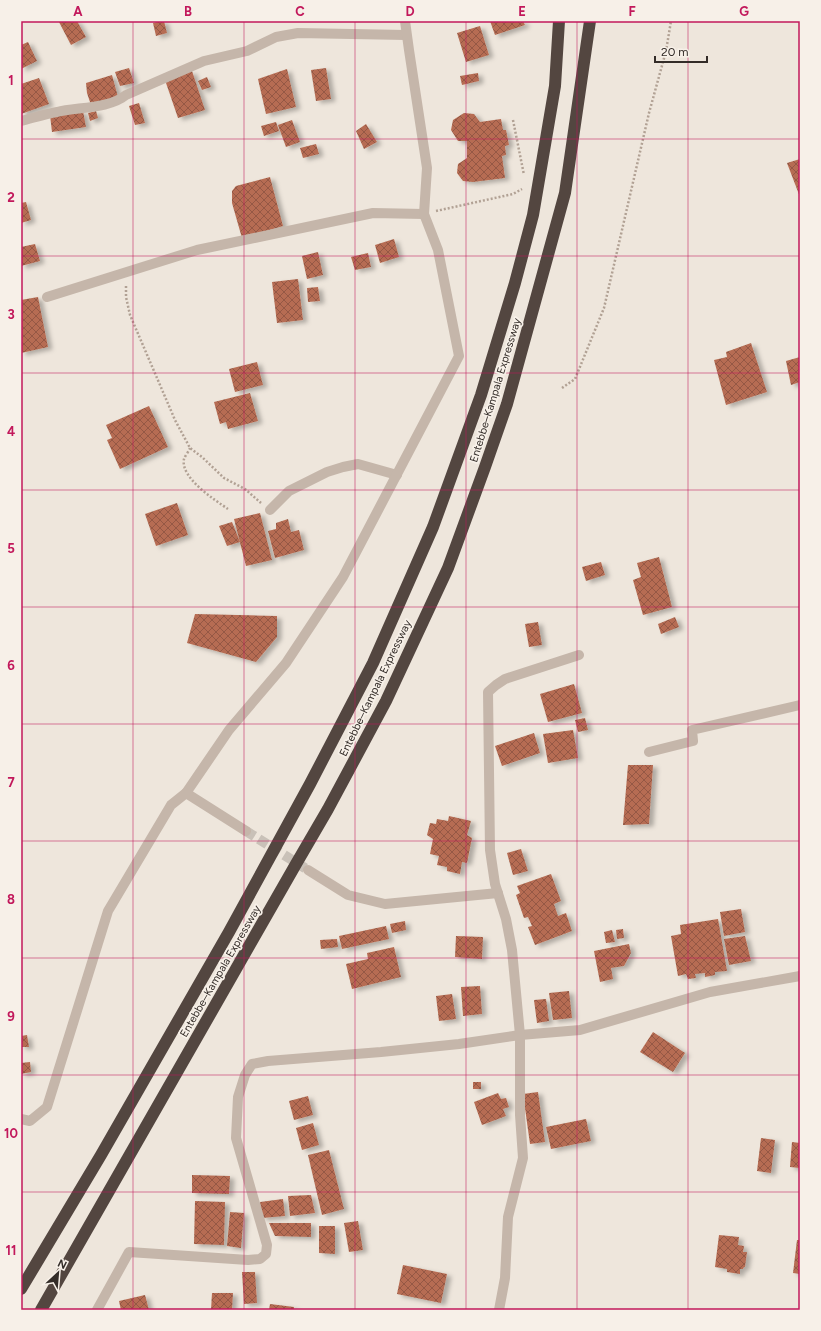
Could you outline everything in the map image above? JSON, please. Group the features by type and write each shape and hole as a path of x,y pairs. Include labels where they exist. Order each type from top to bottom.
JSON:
{"highway":[{"name":"Entebbe–Kampala Expressway","path":"21,1289 132,1101 310,784 373,664 433,527 481,395 516,283 533,215 555,86 559,21"},
{"name":"Entebbe–Kampala Expressway","path":"41,1310 328,809 386,700 448,568 507,404 565,193 590,21"}],"street":[{"path":"21,1119 30,1121 47,1107 108,911 171,805 186,793 229,730 286,663 343,577 459,356 438,250 424,214 427,168 406,35 406,21"},
{"path":"21,121 58,111 87,108 121,99 126,95 204,61 247,51 276,38 298,33 406,35"},
{"path":"47,297 125,274 197,250 372,213 424,214"},
{"path":"270,510 289,491 327,472 343,467 358,464 397,475"},
{"path":"499,1310 505,1278 508,1217 523,1158 520,1115 520,1035 512,950 506,919 495,884 490,850 488,692 505,679 578,655"},
{"path":"649,752 693,741 692,730 800,705"},
{"path":"186,793 246,831"},
{"path":"308,870 348,895 385,904 498,893"},
{"path":"97,1310 129,1252 248,1260 260,1259 266,1254 266,1245 236,1138 238,1097 245,1075 252,1064 268,1061 459,1044 520,1035 580,1030 710,992 800,976"}],"path":[{"path":"562,388 575,379 604,308 649,113 666,51 671,21"},
{"path":"513,120 524,175"},
{"path":"424,214 513,194 521,189 526,183"},
{"path":"125,274 126,297 130,315 175,420 190,448 224,478 245,488 270,510"},
{"path":"190,448 184,460 186,471 199,489 228,509"}],"building":[{"path":"77,21 86,37 71,45 59,22"},
{"path":"164,21 167,33 156,36 153,23"},
{"path":"490,21 523,21 525,25 495,35"},
{"path":"480,26 489,55 466,62 457,33"},
{"path":"28,42 37,61 21,69 21,45"},
{"path":"129,68 134,83 120,86 115,72"},
{"path":"326,68 331,99 316,101 311,70"},
{"path":"287,69 296,107 266,114 258,79"},
{"path":"192,71 205,110 178,118 165,80"},
{"path":"478,73 479,81 462,85 460,76"},
{"path":"112,75 118,97 91,105 87,93 86,83"},
{"path":"207,77 211,87 202,90 198,81"},
{"path":"39,78 49,104 21,114 21,84"},
{"path":"139,103 145,123 135,125 129,106"},
{"path":"83,111 86,127 52,132 50,115"},
{"path":"96,111 98,118 90,121 88,113"},
{"path":"464,113 474,114 480,122 501,119 503,130 506,130 509,145 505,146 506,155 502,156 505,178 473,182 463,181 457,173 458,164 467,158 467,141 458,141 451,130 453,120"},
{"path":"292,120 300,142 286,147 278,125"},
{"path":"276,122 279,131 264,136 261,126"},
{"path":"366,124 377,142 364,149 356,131"},
{"path":"316,144 319,154 303,158 300,148"},
{"path":"800,159 800,197 787,163"},
{"path":"270,177 283,226 242,238 232,203 232,191 236,186"},
{"path":"26,202 31,220 21,223 21,203"},
{"path":"394,239 399,257 380,263 375,245"},
{"path":"35,244 40,261 21,266 21,247"},
{"path":"318,252 323,275 307,279 302,256"},
{"path":"368,253 371,267 355,270 351,257"},
{"path":"298,279 303,320 277,323 272,282"},
{"path":"318,287 320,301 308,302 307,288"},
{"path":"38,297 48,347 21,353 21,300"},
{"path":"751,343 767,392 726,405 714,360 727,357 726,352"},
{"path":"800,357 800,382 791,385 786,361"},
{"path":"257,362 263,385 235,392 229,369"},
{"path":"250,393 258,421 228,429 226,422 220,424 214,402"},
{"path":"149,406 168,447 120,469 107,440 112,438 106,425"},
{"path":"177,503 188,535 156,546 145,514"},
{"path":"260,513 272,560 246,566 234,519"},
{"path":"288,519 291,532 299,530 304,550 275,558 268,531 276,529 276,523"},
{"path":"232,522 240,542 227,546 219,526"},
{"path":"659,557 672,607 643,615 633,580 641,577 637,563"},
{"path":"601,562 605,575 586,581 582,567"},
{"path":"195,614 277,616 277,637 256,662 187,643"},
{"path":"675,617 679,627 661,634 658,624"},
{"path":"538,622 542,645 529,647 525,624"},
{"path":"574,684 582,713 548,722 540,694"},
{"path":"585,718 588,730 578,732 575,720"},
{"path":"573,730 578,758 548,763 543,734"},
{"path":"534,733 540,753 502,766 495,746"},
{"path":"628,765 653,765 649,824 623,825"},
{"path":"449,816 471,821 467,835 472,838 467,863 462,862 460,874 447,871 447,867 437,865 439,856 430,854 433,839 427,835 430,823 436,824 437,819 448,821"},
{"path":"521,849 528,871 513,875 507,853"},
{"path":"551,874 561,901 554,904 558,916 566,913 572,931 535,945 528,927 532,926 528,917 524,918 516,895 520,893 517,886"},
{"path":"741,909 745,932 724,936 720,912"},
{"path":"718,919 727,971 715,972 715,975 705,977 705,973 695,974 696,978 688,979 686,974 678,976 671,936 681,934 680,925"},
{"path":"405,921 406,930 392,933 390,924"},
{"path":"386,926 389,939 342,949 339,936"},
{"path":"623,929 624,938 617,939 616,930"},
{"path":"612,930 615,942 606,943 604,932"},
{"path":"456,936 483,937 482,959 455,957"},
{"path":"745,936 751,961 729,965 724,939"},
{"path":"337,939 338,947 321,949 320,940"},
{"path":"629,944 631,953 624,966 611,968 613,979 600,982 594,951"},
{"path":"394,947 401,977 352,989 346,964 368,959 367,953"},
{"path":"480,986 482,1014 463,1016 461,987"},
{"path":"569,991 572,1018 553,1020 549,993"},
{"path":"452,994 456,1019 439,1021 436,996"},
{"path":"546,999 549,1021 537,1023 534,1000"},
{"path":"653,1032 685,1053 673,1072 640,1052"},
{"path":"27,1035 29,1047 21,1047 21,1036"},
{"path":"30,1062 31,1072 21,1074 21,1063"},
{"path":"473,1082 481,1082 481,1089 473,1089"},
{"path":"538,1092 545,1142 530,1144 523,1094"},
{"path":"498,1093 501,1099 506,1098 509,1107 503,1109 506,1116 482,1125 474,1102"},
{"path":"308,1096 313,1115 294,1120 289,1101"},
{"path":"586,1119 591,1141 551,1149 546,1127"},
{"path":"313,1123 319,1145 302,1150 296,1128"},
{"path":"761,1138 775,1140 771,1173 757,1171"},
{"path":"792,1142 800,1143 800,1168 790,1167"},
{"path":"329,1150 344,1209 322,1215 308,1155"},
{"path":"192,1175 230,1176 229,1194 192,1193"},
{"path":"311,1195 315,1213 290,1216 288,1196"},
{"path":"283,1199 285,1216 262,1218 260,1202"},
{"path":"195,1201 225,1202 224,1245 194,1244"},
{"path":"230,1212 244,1213 241,1248 227,1246"},
{"path":"358,1221 363,1250 349,1252 344,1223"},
{"path":"269,1223 311,1223 311,1237 275,1236"},
{"path":"319,1226 335,1226 335,1254 319,1253"},
{"path":"719,1235 739,1237 738,1245 744,1246 743,1252 747,1252 745,1267 740,1269 740,1274 727,1272 727,1269 715,1267"},
{"path":"797,1240 800,1240 800,1274 793,1273"},
{"path":"403,1265 447,1274 441,1303 397,1294"},
{"path":"242,1272 255,1272 257,1303 244,1304"},
{"path":"212,1293 233,1293 232,1310 211,1310"},
{"path":"145,1295 149,1310 121,1310 119,1301"},
{"path":"270,1304 294,1307 294,1310 269,1310"}],"tunnel":[{"path":"246,831 308,870"}]}
